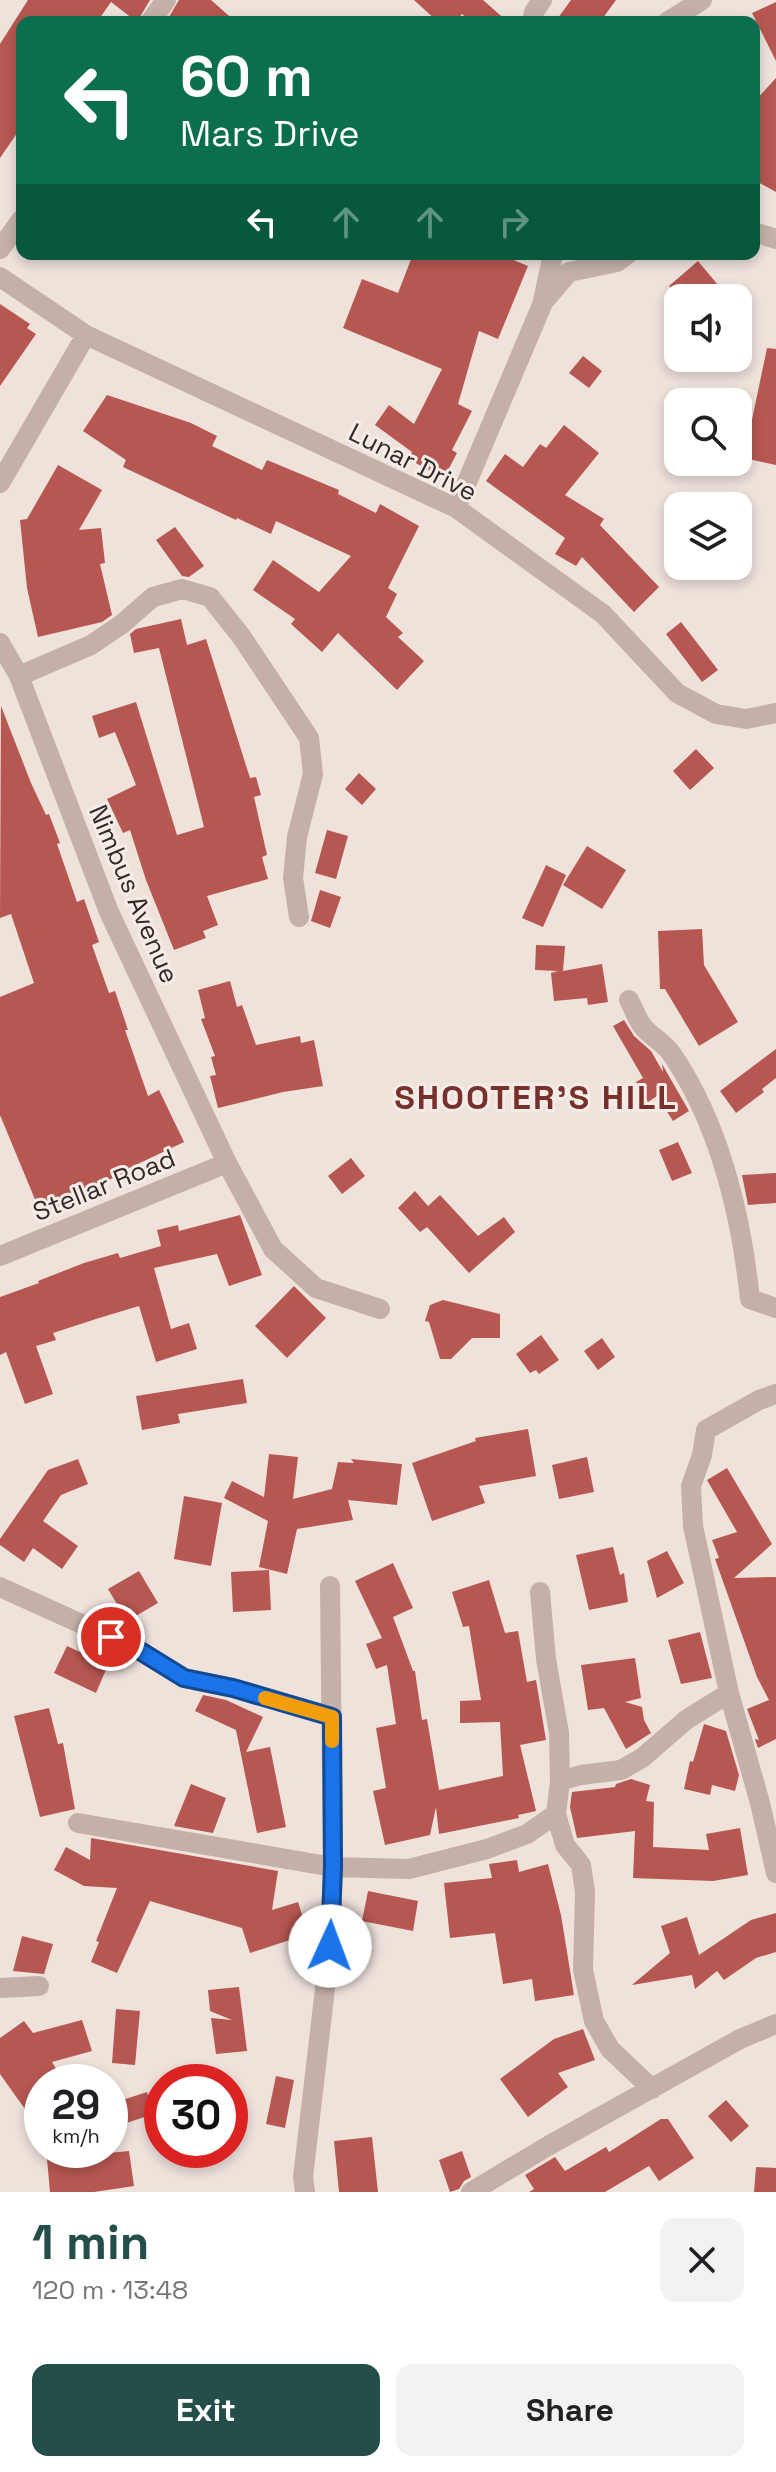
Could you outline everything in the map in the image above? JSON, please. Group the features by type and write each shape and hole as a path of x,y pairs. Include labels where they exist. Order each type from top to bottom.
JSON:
{"street":[{"path":"677,16 702,0"},
{"path":"0,249 16,227"},
{"path":"456,508 542,305 552,260"},
{"path":"542,305 569,272 620,260"},
{"name":"Lunar Drive","path":"0,277 86,335 456,508 603,614 677,693 716,714 746,719 776,713"},
{"path":"0,483 86,335"},
{"path":"19,676 91,645 153,597 182,589 210,597 241,636 309,738 313,774 297,837 293,878 299,917"},
{"name":"Nimbus Avenue","path":"0,643 19,676 109,912 227,1163 273,1249 316,1288 380,1309"},
{"path":"629,1000 642,1026 669,1051 697,1099 733,1192 745,1248 750,1299 776,1308"},
{"name":"Stellar Road","path":"0,1256 227,1163"},
{"path":"776,1394 759,1400 706,1430 702,1455 691,1486 693,1526 729,1693 776,1873"},
{"path":"305,2192 303,2177 330,1946 333,1867 330,1586"},
{"path":"0,1587 137,1649 184,1678 233,1688 332,1717"},
{"path":"540,1592 546,1659 559,1733 560,1781 556,1814 565,1845 581,1865 585,1892 583,1970 594,2021 610,2049 652,2089"},
{"path":"560,1781 621,1770 642,1758 696,1713 729,1693"},
{"path":"78,1823 333,1867 409,1869 487,1849 527,1834 556,1814"},
{"path":"0,1988 39,1986"},
{"path":"471,2192 740,2039 776,2024"}],"building":[{"path":"28,0 150,0 141,16 129,16 111,2 101,16 18,16"},
{"path":"179,0 211,0 229,16 170,16"},
{"path":"414,0 483,0 501,16 462,14 431,16"},
{"path":"571,0 616,0 604,16 559,16"},
{"path":"776,2 776,61 760,29 760,16 752,13"},
{"path":"16,19 16,135 0,158 0,44"},
{"path":"776,78 776,192 760,183 760,95"},
{"path":"411,260 514,260 528,266 498,339 479,331 458,404 472,411 452,450 457,453 444,478 408,459 412,452 375,425 389,405 414,424 442,369 343,328 362,279 398,293"},
{"path":"698,261 717,284 671,284"},
{"path":"0,304 30,324 27,328 36,334 0,386"},
{"path":"767,348 776,349 776,465 752,460 752,420"},
{"path":"583,356 602,371 589,388 569,373"},
{"path":"107,395 191,423 217,436 212,446 262,470 267,460 339,490 338,494 376,513 380,504 419,526 388,588 397,594 386,617 403,633 398,637 424,661 397,690 338,633 322,652 291,624 295,619 253,590 273,560 319,592 351,556 276,521 271,534 123,467 126,460 83,431"},
{"path":"564,425 599,453 565,495 604,519 600,525 659,587 634,612 582,557 576,566 555,554 565,538 486,481 505,454 523,467 540,444 546,448"},
{"path":"58,465 102,490 79,530 101,528 105,563 100,564 112,615 102,622 38,637 27,588 20,520 27,519"},
{"path":"175,527 204,566 189,577 182,576 156,540"},
{"path":"181,619 187,645 206,639 250,778 256,777 261,795 254,797 267,855 262,857 268,879 207,896 218,925 203,931 206,938 174,950 130,830 123,833 107,799 136,785 115,732 99,738 92,716 136,702 177,835 204,827 159,648 134,653 130,634 136,629"},
{"path":"681,622 718,670 702,682 666,634"},
{"path":"1,706 31,783 46,815 49,814 77,902 84,899 99,942 92,945 109,993 115,991 148,1096 159,1090 184,1142 123,1171 124,1174 65,1196 68,1202 41,1214 0,1115 0,997 34,983 11,914 0,918"},
{"path":"696,749 714,768 690,790 673,771"},
{"path":"359,773 376,789 362,805 345,789"},
{"path":"327,830 348,836 336,879 315,873"},
{"path":"587,846 626,870 602,909 563,885"},
{"path":"546,865 566,875 543,927 522,918"},
{"path":"320,890 341,897 330,928 311,921"},
{"path":"702,929 704,965 738,1022 699,1046 665,989 660,989 658,931"},
{"path":"536,945 565,946 563,971 602,964 608,1002 588,1005 587,998 554,1001 551,973 558,971 535,970"},
{"path":"230,981 237,1007 242,1005 256,1045 300,1036 301,1043 314,1040 323,1086 218,1108 210,1076 216,1075 211,1057 215,1056 201,1019 205,1018 198,990"},
{"path":"624,1020 634,1036 651,1051 663,1072 662,1064 689,1111 673,1121 664,1107 663,1092 648,1102 636,1082 643,1078 613,1026"},
{"path":"776,1049 776,1078 762,1089 764,1092 736,1113 720,1091"},
{"path":"678,1142 692,1173 672,1181 659,1150"},
{"path":"351,1158 365,1176 342,1194 328,1176"},
{"path":"776,1173 776,1203 748,1205 742,1175"},
{"path":"415,1191 428,1206 440,1195 478,1236 504,1217 515,1232 469,1273 427,1227 420,1232 398,1208"},
{"path":"240,1215 262,1275 229,1286 217,1254 154,1268 171,1329 189,1323 197,1349 156,1362 139,1306 99,1318 53,1333 56,1340 36,1346 53,1394 25,1404 6,1352 0,1355 0,1297 84,1263 118,1253 120,1258 161,1246 157,1230 178,1225 179,1231"},
{"path":"294,1286 326,1318 287,1358 255,1326"},
{"path":"443,1300 500,1314 500,1338 472,1338 451,1359 440,1359 429,1322 425,1321 430,1305"},
{"path":"541,1335 559,1360 539,1374 536,1370 530,1373 516,1354"},
{"path":"602,1338 615,1357 598,1370 584,1351"},
{"path":"243,1379 247,1403 178,1414 180,1423 142,1430 136,1396"},
{"path":"528,1429 536,1476 479,1486 485,1503 432,1521 412,1463 476,1441 475,1438"},
{"path":"269,1454 298,1457 293,1499 332,1489 338,1462 354,1463 351,1459 402,1464 397,1505 348,1500 353,1520 297,1529 287,1574 259,1567 268,1521 224,1498 232,1481 264,1497"},
{"path":"587,1457 594,1492 559,1499 552,1465"},
{"path":"78,1459 88,1484 61,1495 43,1521 78,1546 62,1569 33,1548 24,1562 0,1545 0,1539 48,1470"},
{"path":"727,1468 772,1544 734,1578 776,1577 776,1739 758,1748 755,1739 759,1740 747,1709 769,1700 757,1677 715,1559 719,1558 712,1540 737,1532 707,1480"},
{"path":"184,1496 222,1503 211,1566 174,1559"},
{"path":"613,1547 620,1575 624,1573 628,1602 589,1610 576,1555"},
{"path":"667,1551 684,1583 657,1598 647,1561"},
{"path":"393,1563 413,1608 393,1617 415,1671 422,1720 427,1719 439,1790 503,1776 500,1722 460,1723 460,1701 481,1700 469,1626 463,1627 452,1592 489,1580 505,1633 518,1631 527,1682 536,1680 546,1740 520,1745 536,1811 518,1815 519,1818 439,1834 436,1807 430,1835 385,1845 373,1791 386,1788 376,1728 396,1724 387,1665 376,1669 366,1644 382,1638 355,1581"},
{"path":"269,1570 271,1610 233,1612 231,1572"},
{"path":"139,1571 158,1603 127,1621 108,1589"},
{"path":"700,1632 712,1678 681,1684 668,1640"},
{"path":"67,1646 108,1665 96,1693 54,1673"},
{"path":"635,1658 641,1698 625,1702 642,1707 651,1733 626,1749 604,1708 588,1710 581,1665"},
{"path":"203,1695 226,1700 263,1717 246,1752 270,1747 286,1827 257,1833 236,1730 195,1711"},
{"path":"49,1708 58,1744 63,1743 75,1809 40,1817 14,1716"},
{"path":"704,1724 726,1731 739,1775 735,1791 712,1785 710,1795 684,1789 690,1761 693,1762"},
{"path":"631,1779 650,1785 646,1801 654,1802 653,1847 709,1850 706,1834 740,1828 748,1875 713,1881 633,1878 635,1831 577,1838 570,1807 572,1792 615,1787"},
{"path":"191,1784 226,1798 213,1833 174,1826"},
{"path":"91,1838 278,1871 272,1910 298,1902 308,1934 250,1953 242,1928 150,1901 117,1973 91,1962 117,1888 84,1886 54,1870 66,1847 90,1860"},
{"path":"517,1860 519,1872 548,1864 561,1915 574,1995 535,2001 532,1979 503,1984 495,1933 450,1938 444,1883 492,1878 489,1864"},
{"path":"368,1891 418,1901 413,1931 362,1921"},
{"path":"776,1913 776,1952 756,1958 724,1980 717,1971 695,1989 692,1975 632,1985 670,1953 661,1926 687,1917 699,1955 751,1920"},
{"path":"22,1936 53,1944 44,1974 13,1971"},
{"path":"239,1987 247,2051 216,2054 211,2018 232,2020 210,2011 208,1990"},
{"path":"116,2009 140,2011 135,2065 112,2063"},
{"path":"82,2020 92,2051 53,2064 24,2064 24,2108 0,2074 0,2038 24,2021 33,2033"},
{"path":"583,2029 595,2060 558,2073 568,2087 528,2117 500,2079 554,2039"},
{"path":"276,2076 294,2080 285,2128 266,2124"},
{"path":"144,2093 144,2117 128,2122 128,2098"},
{"path":"726,2100 749,2126 731,2142 708,2116"},
{"path":"661,2119 668,2119 694,2158 659,2181 649,2166 605,2192 529,2192 534,2189 525,2175 555,2157 565,2171 606,2147 609,2152"},
{"path":"372,2137 378,2192 339,2192 334,2141"},
{"path":"128,2151 134,2186 94,2192 50,2192 48,2168 128,2168"},
{"path":"462,2151 471,2177 459,2189 450,2192 439,2160"},
{"path":"756,2167 776,2168 776,2192 754,2192"}],"slow traffic":[{"path":"265,1698 332,1717 332,1741"}],"district":[{"name":"SHOOTER'S HILL","path":"536,1097"}],"route":[{"path":"111,1637 184,1678 233,1688 332,1717 330,1946"}]}
